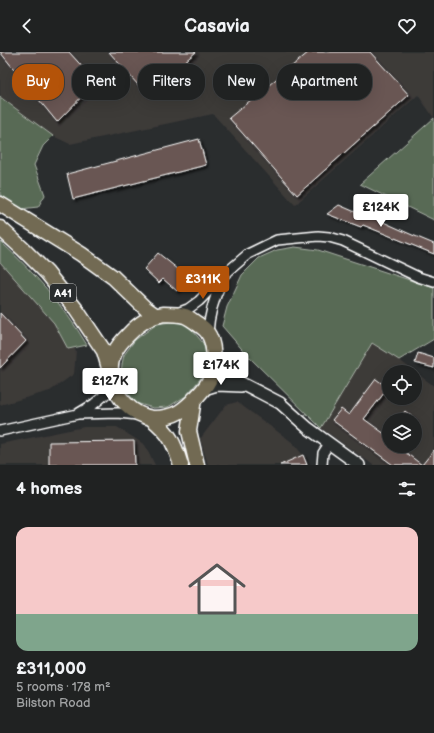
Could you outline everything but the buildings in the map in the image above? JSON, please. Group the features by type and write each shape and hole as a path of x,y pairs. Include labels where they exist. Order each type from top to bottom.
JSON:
{"highway":[{"path":"0,204 81,254 113,277 155,315"},
{"name":"A41","path":"0,228 47,273 75,308 104,351 116,390 123,401 131,409 163,427 170,437 181,465"},
{"path":"111,374 114,353 119,345 142,322 155,315 174,314 186,316 208,333 214,359 211,377 199,394 179,412 160,418 147,417"},
{"path":"197,465 189,431 199,394"}],"street":[{"path":"174,314 193,306 225,274 248,254 277,240 318,236 343,241 418,277 434,282"},
{"path":"208,333 213,299 225,274"},
{"path":"214,359 222,373 255,390 276,409 308,428 359,465"},
{"path":"78,414 107,394 111,374"},
{"path":"199,394 217,386 233,385 255,390"},
{"path":"0,430 78,414 118,412 147,417"},
{"path":"322,465 323,453 329,444"}],"shaded area":[{"path":"0,52 434,52 434,118 418,95 295,205 213,114 70,144 53,136 0,97"},
{"path":"0,259 55,308 76,351 74,374 50,391 0,405"},
{"path":"372,343 406,365 382,365 382,405 422,405 422,377 434,386 434,465 373,465 321,428"},
{"path":"237,402 292,442 303,455 308,465 208,465 200,439 226,405"},
{"path":"84,427 117,427 145,445 155,465 0,465 0,444"}],"green space":[{"path":"0,97 53,136 43,146 34,165 45,195 38,207 20,209 0,195"},
{"path":"434,118 434,220 360,184"},
{"path":"0,241 25,265 58,302 87,345 68,349 54,323 0,262"},
{"path":"295,247 318,250 434,288 434,339 399,360 372,343 321,428 247,355 222,326 227,307 242,275 259,258 277,250"},
{"path":"177,321 188,325 203,343 207,356 201,378 186,396 168,407 153,408 136,403 125,389 121,376 124,355 135,340 157,324"}]}
